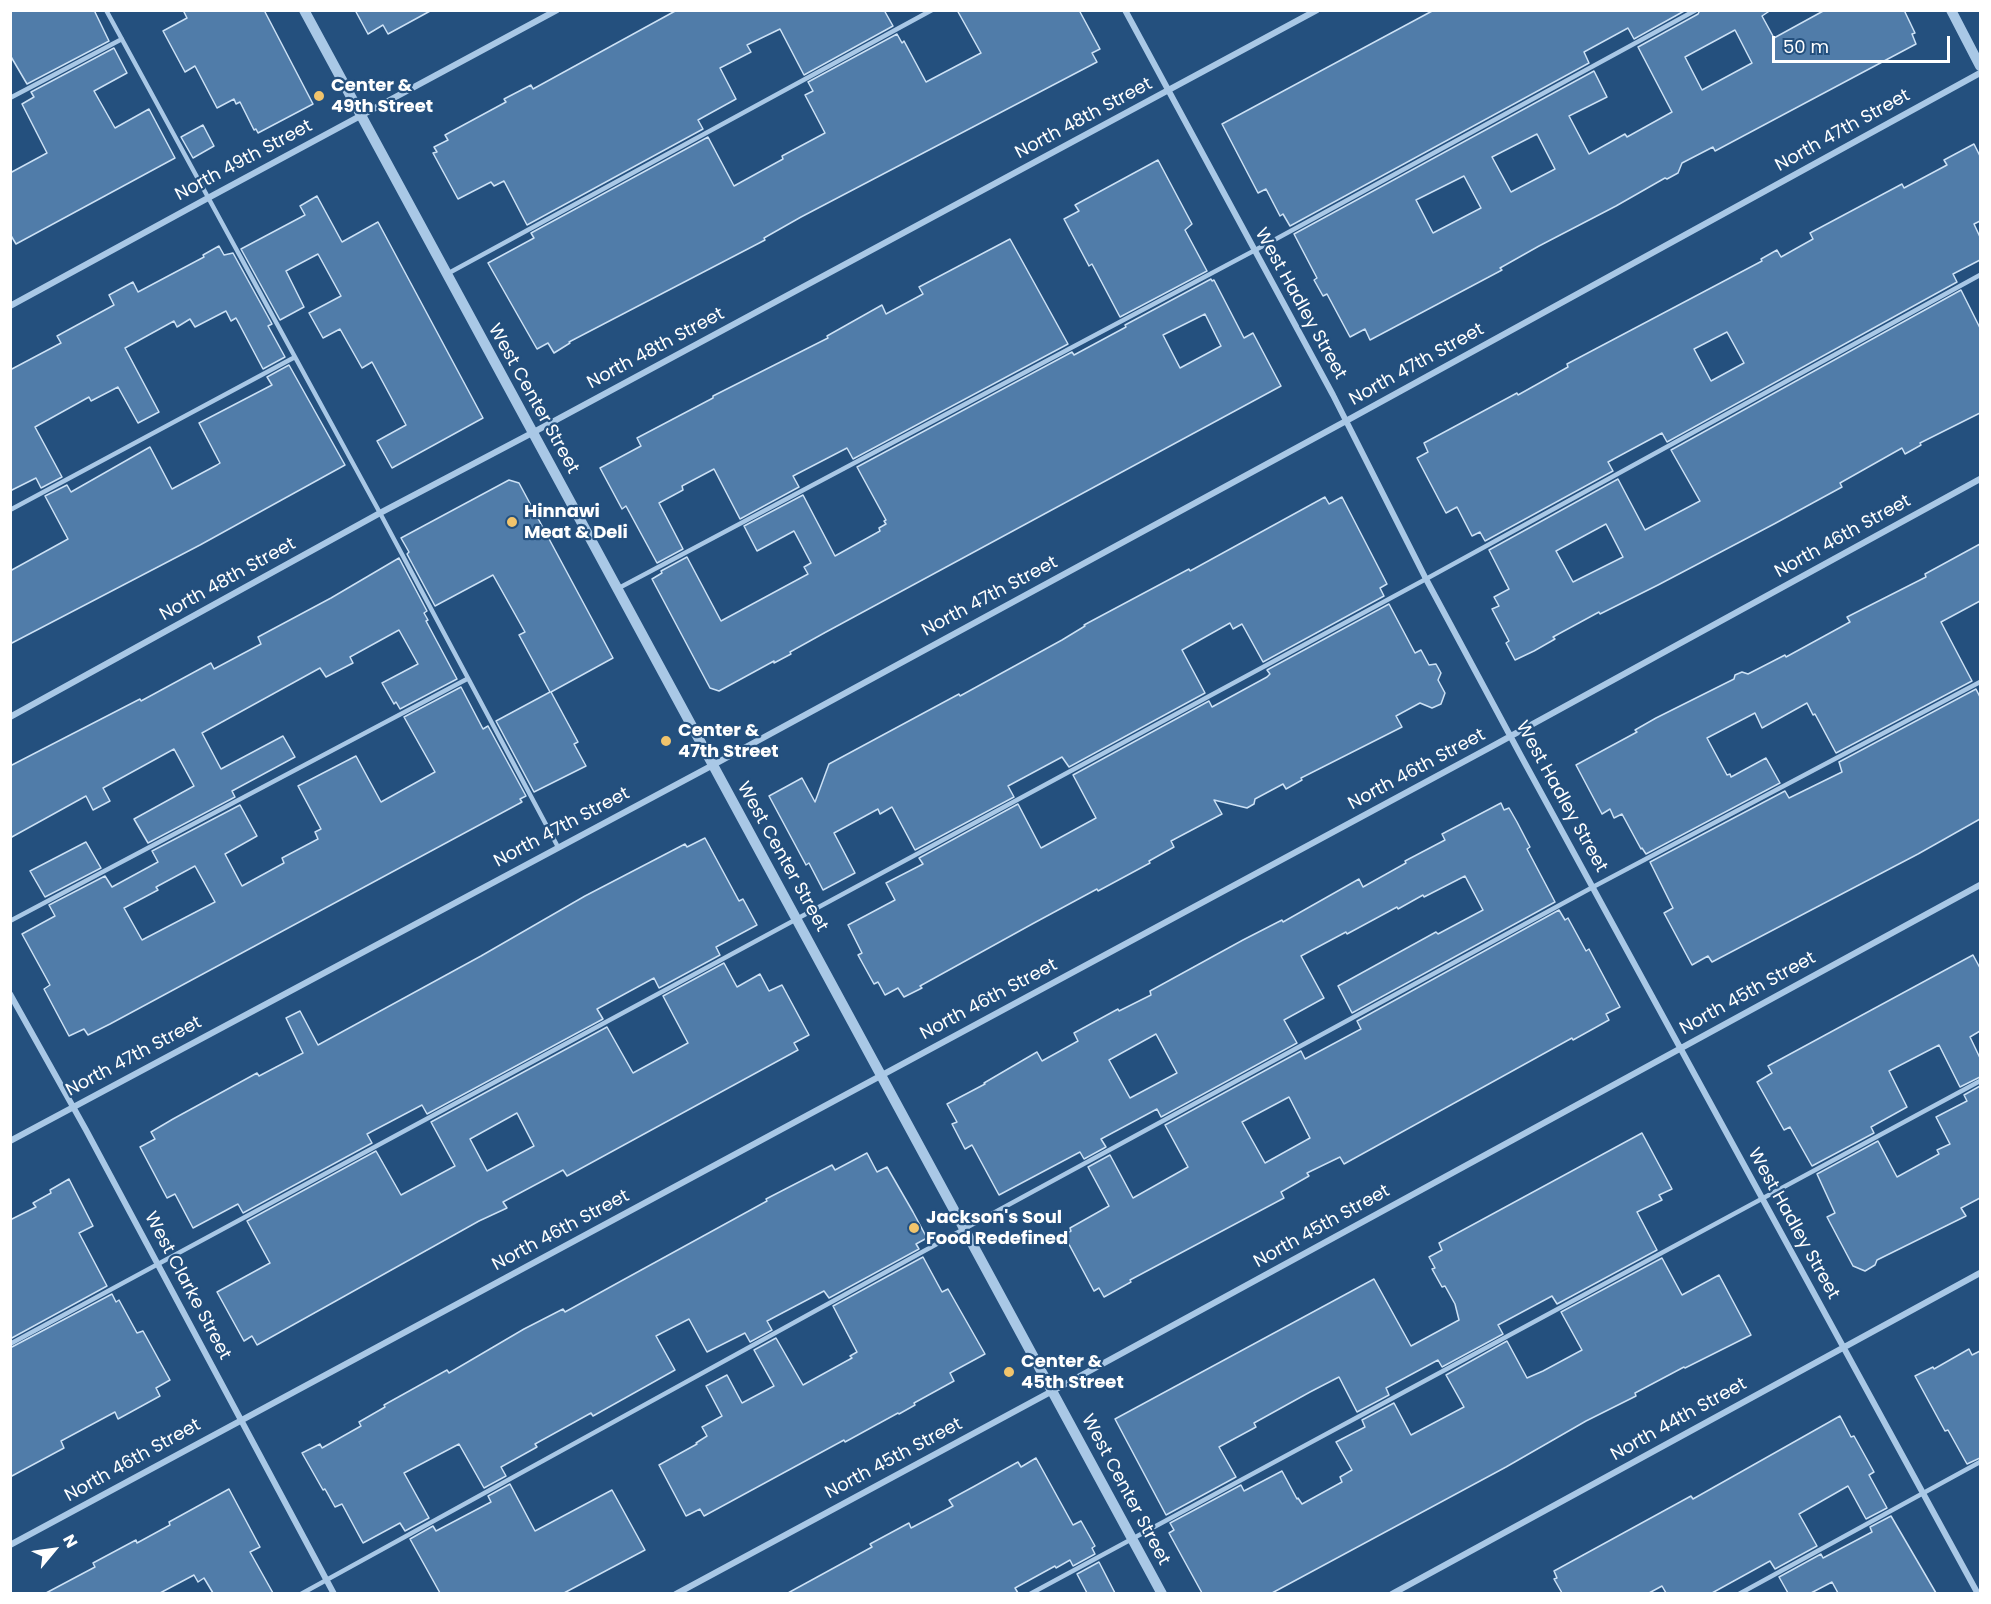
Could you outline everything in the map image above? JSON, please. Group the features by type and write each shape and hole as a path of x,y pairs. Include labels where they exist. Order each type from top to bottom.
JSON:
{"street":[{"name":"West Center Street","path":"304,10 1162,1593"},
{"name":"North 49th Street","path":"10,306 557,10"},
{"name":"West Hadley Street","path":"1125,10 1346,421 1426,579 1510,736 1977,1593"},
{"name":"North 48th Street","path":"10,717 380,513 1317,10"},
{"path":"1951,10 1980,66"},
{"name":"North 47th Street","path":"10,1141 712,765 1980,73"},
{"name":"North 46th Street","path":"10,1545 1510,736 1980,479"},
{"name":"North 45th Street","path":"676,1593 1052,1391 1980,885"},
{"name":"West Clarke Street","path":"10,994 73,1106 334,1593"},
{"name":"North 44th Street","path":"1392,1593 1980,1273"}],"lane":[{"path":"106,10 380,513 558,847"},
{"path":"446,275 932,10"},
{"path":"617,589 1254,250 1696,10"},
{"path":"10,98 122,39"},
{"path":"10,1344 1426,579 1980,274"},
{"path":"10,510 295,357"},
{"path":"10,921 467,679"},
{"path":"301,1593 1593,887 1980,682"},
{"path":"1030,1593 1980,1081"},
{"path":"1739,1593 1980,1462"}],"building":[{"path":"10,10 94,10 109,41 27,84 10,55"},
{"path":"183,10 264,10 313,104 258,133 256,129 254,130 240,102 236,104 234,99 217,108 195,66 185,72 163,31 187,18"},
{"path":"355,10 432,10 388,34 383,25 368,34"},
{"path":"677,10 884,10 893,26 804,75 780,29 747,45 751,52 720,68 736,99 698,120 703,129 527,225 504,181 494,186 491,182 458,199 433,153 437,152 434,147 448,140 445,135 506,102 504,99 531,85 533,89"},
{"path":"957,10 1079,10 1100,49 1092,53 1097,62 801,217 764,238 765,240 569,342 554,353 548,343 537,349 488,263 534,238 531,233 708,137 734,186 783,159 782,156 825,133 805,95 813,91 808,82 897,34 902,43 904,41 926,82 981,53"},
{"path":"1434,10 1686,10 1634,39 1628,28 1584,52 1589,63 1290,226 1283,214 1280,216 1266,189 1258,193 1222,124"},
{"path":"1700,10 1771,10 1762,16 1774,38 1825,10 1904,10 1915,33 1912,34 1916,44 1715,151 1713,147 1682,163 1678,173 1539,246 1500,268 1502,270 1370,340 1365,329 1350,337 1327,294 1323,296 1314,280 1317,278 1294,234 1594,71 1607,97 1569,116 1589,154 1625,134 1627,137 1672,112 1638,47 1698,14","holes":["1735,30 1752,63 1702,90 1685,57","1537,134 1555,169 1511,192 1492,157","1464,176 1481,208 1433,233 1416,200"]},
{"path":"114,48 127,73 94,91 115,128 149,109 175,158 16,244 10,234 10,173 47,153 22,104 34,97 31,92"},
{"path":"203,125 214,146 193,158 181,137"},
{"path":"1974,144 1980,156 1980,221 1974,224 1980,237 1980,260 1953,274 1957,282 1667,442 1662,433 1608,462 1613,471 1485,541 1480,532 1472,536 1457,507 1446,513 1417,458 1428,452 1424,443 1517,393 1518,395 1568,367 1567,364 1762,261 1761,259 1777,250 1781,257 1813,239 1810,233 1902,184 1904,188 1947,165 1944,160","holes":["1727,332 1744,363 1711,381 1694,349"]},
{"path":"1158,160 1192,224 1185,230 1207,271 1120,317 1092,264 1089,266 1064,219 1079,211 1075,205"},
{"path":"317,196 342,242 378,222 483,418 392,468 377,441 406,425 372,362 362,368 340,329 323,338 309,313 341,296 318,254 286,271 304,307 280,320 241,249 305,215 300,206"},
{"path":"1010,239 1068,344 853,459 847,448 793,476 799,487 740,519 714,469 682,486 683,490 659,503 683,549 657,563 626,506 622,509 600,468 641,446 637,438 713,396 828,338 827,336 882,305 886,314 923,294 919,287"},
{"path":"219,246 224,255 233,253 272,324 268,326 285,357 263,369 236,318 231,321 226,311 195,327 190,319 177,327 174,321 125,348 159,412 138,423 118,387 91,401 89,397 35,427 62,477 41,488 36,478 10,491 10,370 61,343 57,336 114,305 109,295 133,282 138,292 204,257 203,255"},
{"path":"1211,279 1214,280 1244,338 1253,333 1281,386 826,632 774,663 774,661 719,691 710,688 652,579 662,573 661,571 687,557 721,621 808,574 804,567 811,563 794,531 757,551 744,526 803,495 835,556 880,531 879,528 886,524 884,521 886,520 857,467 1072,352 1074,355 1126,327 1125,325","holes":["1205,314 1221,346 1180,368 1163,335"]},
{"path":"1961,290 1980,328 1980,413 1920,443 1921,445 1905,454 1902,448 1840,483 1842,487 1658,585 1600,614 1599,612 1515,660 1506,643 1509,641 1492,609 1499,606 1494,597 1509,589 1489,550 1618,479 1645,530 1700,501 1671,450","holes":["1606,524 1623,557 1573,582 1556,551"]},
{"path":"289,365 345,465 200,545 10,644 10,571 68,539 45,496 67,485 71,492 150,447 172,489 217,465 220,463 199,423 272,385 267,377"},
{"path":"509,480 519,483 613,658 551,692 578,742 574,744 586,766 534,792 496,721 550,692 519,635 525,632 493,575 435,606 401,538"},
{"path":"1325,497 1329,504 1342,497 1387,584 1380,588 1384,596 1263,662 1242,624 1233,629 1230,623 1182,650 1205,693 1069,767 1062,757 1008,786 1014,797 915,850 892,807 880,814 878,809 834,833 855,873 823,890 809,863 806,865 769,796 802,778 815,802 829,764 959,694 960,696 1062,640 1084,625 1189,569 1190,571"},
{"path":"1980,544 1980,601 1941,622 1972,681 1836,753 1807,703 1762,728 1755,713 1707,738 1727,775 1730,774 1731,777 1766,758 1780,783 1646,854 1622,814 1614,818 1610,809 1602,814 1576,765 1637,732 1635,730 1656,718 1734,679 1735,675 1742,672 1748,674 1785,655 1786,657 1850,622 1847,617 1926,577 1925,574"},
{"path":"399,558 427,611 424,613 428,620 426,621 457,679 400,709 396,702 394,704 382,683 418,664 399,630 350,657 353,663 326,677 320,668 202,733 221,769 283,736 295,757 232,791 235,797 148,843 134,819 194,786 174,749 103,788 110,801 93,810 86,796 10,838 10,766 140,699 141,701 211,663 214,669 261,644 258,637"},
{"path":"1389,604 1415,653 1421,650 1429,665 1436,664 1441,673 1438,680 1445,693 1441,704 1432,708 1420,703 1396,716 1402,727 1301,778 1302,780 1286,789 1283,784 1255,799 1254,804 1247,808 1214,800 1222,814 1171,841 1174,847 1149,861 1150,863 1034,923 904,997 898,988 885,995 878,982 874,984 858,955 862,953 848,925 895,900 886,883 923,864 919,858 1018,804 1041,848 1096,818 1073,775 1209,701 1212,707 1267,677 1270,674 1267,670"},
{"path":"461,687 483,729 488,726 526,796 520,799 522,802 110,1024 88,1035 84,1029 69,1036 44,989 50,985 22,934 55,916 49,905 105,876 112,887 158,862 152,851 240,805 257,836 225,854 242,886 284,863 282,858 318,839 315,832 321,829 298,786 356,756 381,802 435,772 404,717","holes":["195,866 215,902 142,940 124,908 158,890 156,887"]},
{"path":"1976,689 1980,697 1980,819 1712,962 1708,956 1692,965 1664,913 1673,908 1650,862 1785,791 1789,798 1842,772 1839,762"},
{"path":"1501,803 1504,810 1509,808 1517,822 1530,847 1527,849 1555,902 1352,1013 1338,986 1436,932 1438,934 1483,910 1465,876 1398,909 1397,907 1301,956 1324,998 1284,1020 1297,1043 1161,1117 1157,1109 1101,1139 1106,1147 1084,1159 1080,1152 999,1195 972,1145 965,1149 952,1124 957,1122 947,1104 1037,1052 1042,1061 1078,1041 1074,1033 1118,1009 1119,1011 1151,995 1150,991 1243,940 1282,920 1283,922 1359,879 1363,887 1445,840 1442,834","holes":["1156,1034 1177,1073 1130,1098 1109,1060"]},
{"path":"705,838 739,901 743,899 757,925 716,947 720,955 659,988 654,978 597,1009 603,1019 427,1114 422,1105 367,1134 372,1143 243,1213 238,1204 193,1228 175,1194 167,1198 140,1147 155,1139 151,1132 173,1119 257,1073 259,1076 303,1053 286,1018 300,1011 318,1045 585,896 685,844 687,847"},
{"path":"86,842 101,868 45,897 30,871"},
{"path":"1559,910 1565,920 1568,918 1586,951 1589,949 1620,1007 1606,1014 1609,1020 1573,1040 1572,1038 1344,1164 1340,1157 1307,1173 1309,1176 1281,1192 1284,1198 1130,1280 1131,1282 1104,1297 1099,1288 1094,1291 1064,1235 1071,1231 1070,1228 1109,1206 1088,1167 1110,1155 1133,1198 1188,1167 1165,1125 1301,1051 1305,1059 1361,1029 1357,1021","holes":["1289,1097 1310,1138 1265,1163 1242,1122"]},
{"path":"1973,955 1980,968 1980,1031 1970,1037 1980,1058 1980,1077 1960,1087 1939,1045 1889,1071 1907,1107 1871,1127 1874,1133 1812,1166 1790,1127 1784,1130 1757,1082 1772,1073 1768,1066"},
{"path":"724,963 737,987 760,974 769,991 782,985 809,1035 794,1043 798,1050 567,1176 563,1170 503,1202 507,1208 479,1221 257,1345 252,1336 244,1341 217,1292 270,1263 247,1221 376,1151 401,1195 455,1166 431,1122 607,1027 633,1073 688,1043 663,996","holes":["517,1113 534,1146 487,1171 470,1139"]},
{"path":"1980,1086 1980,1198 1961,1208 1966,1216 1877,1260 1875,1265 1865,1271 1853,1266 1827,1217 1835,1213 1817,1174 1878,1141 1897,1177 1939,1154 1937,1150 1950,1144 1936,1117 1967,1101 1964,1095"},
{"path":"1642,1133 1672,1189 1659,1195 1662,1200 1637,1212 1657,1250 1557,1304 1552,1296 1498,1325 1503,1334 1442,1367 1438,1360 1386,1388 1389,1395 1357,1412 1339,1377 1310,1392 1254,1423 1256,1427 1219,1447 1236,1477 1166,1515 1115,1419 1374,1279 1411,1346 1459,1320 1455,1304 1432,1269 1435,1268 1429,1257 1442,1250 1439,1243"},
{"path":"867,1153 877,1172 887,1167 913,1212 927,1238 916,1244 919,1249 829,1298 824,1291 767,1321 772,1330 750,1342 745,1333 707,1352 689,1319 656,1336 675,1370 593,1416 591,1413 535,1444 537,1447 501,1467 506,1476 484,1488 459,1444 404,1473 429,1518 405,1531 400,1523 363,1543 342,1504 335,1507 325,1489 323,1490 302,1453 320,1444 322,1448 361,1426 359,1422 385,1407 384,1405 447,1370 449,1373 524,1329 563,1309 565,1312 767,1201 766,1199 832,1165 835,1170"},
{"path":"69,1179 93,1226 79,1233 107,1286 10,1339 10,1220 36,1207 33,1203"},
{"path":"923,1257 942,1292 948,1289 985,1354 950,1373 954,1381 899,1414 845,1442 844,1440 704,1516 700,1509 686,1516 659,1465 697,1444 707,1436 702,1427 722,1416 706,1386 727,1375 742,1403 774,1386 754,1350 776,1338 803,1385 852,1358 850,1356 857,1352 833,1306"},
{"path":"1662,1258 1682,1295 1719,1275 1751,1335 1635,1393 1636,1396 1586,1421 1506,1467 1272,1593 1202,1593 1169,1533 1174,1530 1170,1523 1241,1485 1244,1491 1282,1471 1302,1504 1342,1482 1340,1477 1352,1470 1336,1442 1365,1427 1362,1420 1394,1403 1411,1435 1464,1407 1446,1375 1507,1341 1527,1378 1582,1350 1561,1312"},
{"path":"112,1294 116,1302 119,1300 137,1333 143,1331 170,1380 156,1388 160,1396 118,1419 115,1412 61,1441 64,1448 10,1477 10,1348"},
{"path":"1969,1349 1972,1355 1980,1351 1980,1458 1967,1464 1948,1430 1945,1431 1915,1376 1933,1367 1934,1369"},
{"path":"1840,1416 1874,1472 1869,1475 1887,1508 1866,1519 1848,1486 1799,1514 1817,1546 1775,1569 1770,1561 1712,1593 1666,1593 1662,1586 1649,1593 1562,1593 1554,1579 1557,1578 1554,1571 1691,1496 1693,1499"},
{"path":"1036,1458 1073,1525 1081,1521 1095,1546 1092,1548 1095,1554 1073,1566 1070,1560 1056,1568 1055,1566 1015,1588 1018,1593 788,1593 872,1547 870,1544 909,1523 911,1528 953,1506 949,1500 1018,1462 1021,1467"},
{"path":"510,1484 535,1531 612,1490 645,1550 564,1593 440,1593 410,1539 433,1526 436,1531 491,1502 488,1496"},
{"path":"229,1489 260,1547 250,1552 273,1593 213,1593 204,1578 198,1582 194,1575 160,1593 46,1593 95,1567 93,1563 136,1540 137,1543 170,1525 169,1522"},
{"path":"1891,1516 1936,1593 1838,1593 1832,1582 1811,1593 1788,1593 1779,1577 1821,1554 1823,1558 1872,1532 1870,1527"},
{"path":"1099,1562 1115,1593 1087,1593 1077,1574"}],"place":[{"name":"Center & 49th Street","path":"319,96"},
{"name":"Hinnawi Meat & Deli","path":"512,522"},
{"name":"Center & 47th Street","path":"666,741"},
{"name":"Jackson's Soul Food Redefined","path":"914,1228"},
{"name":"Center & 45th Street","path":"1009,1372"}]}
